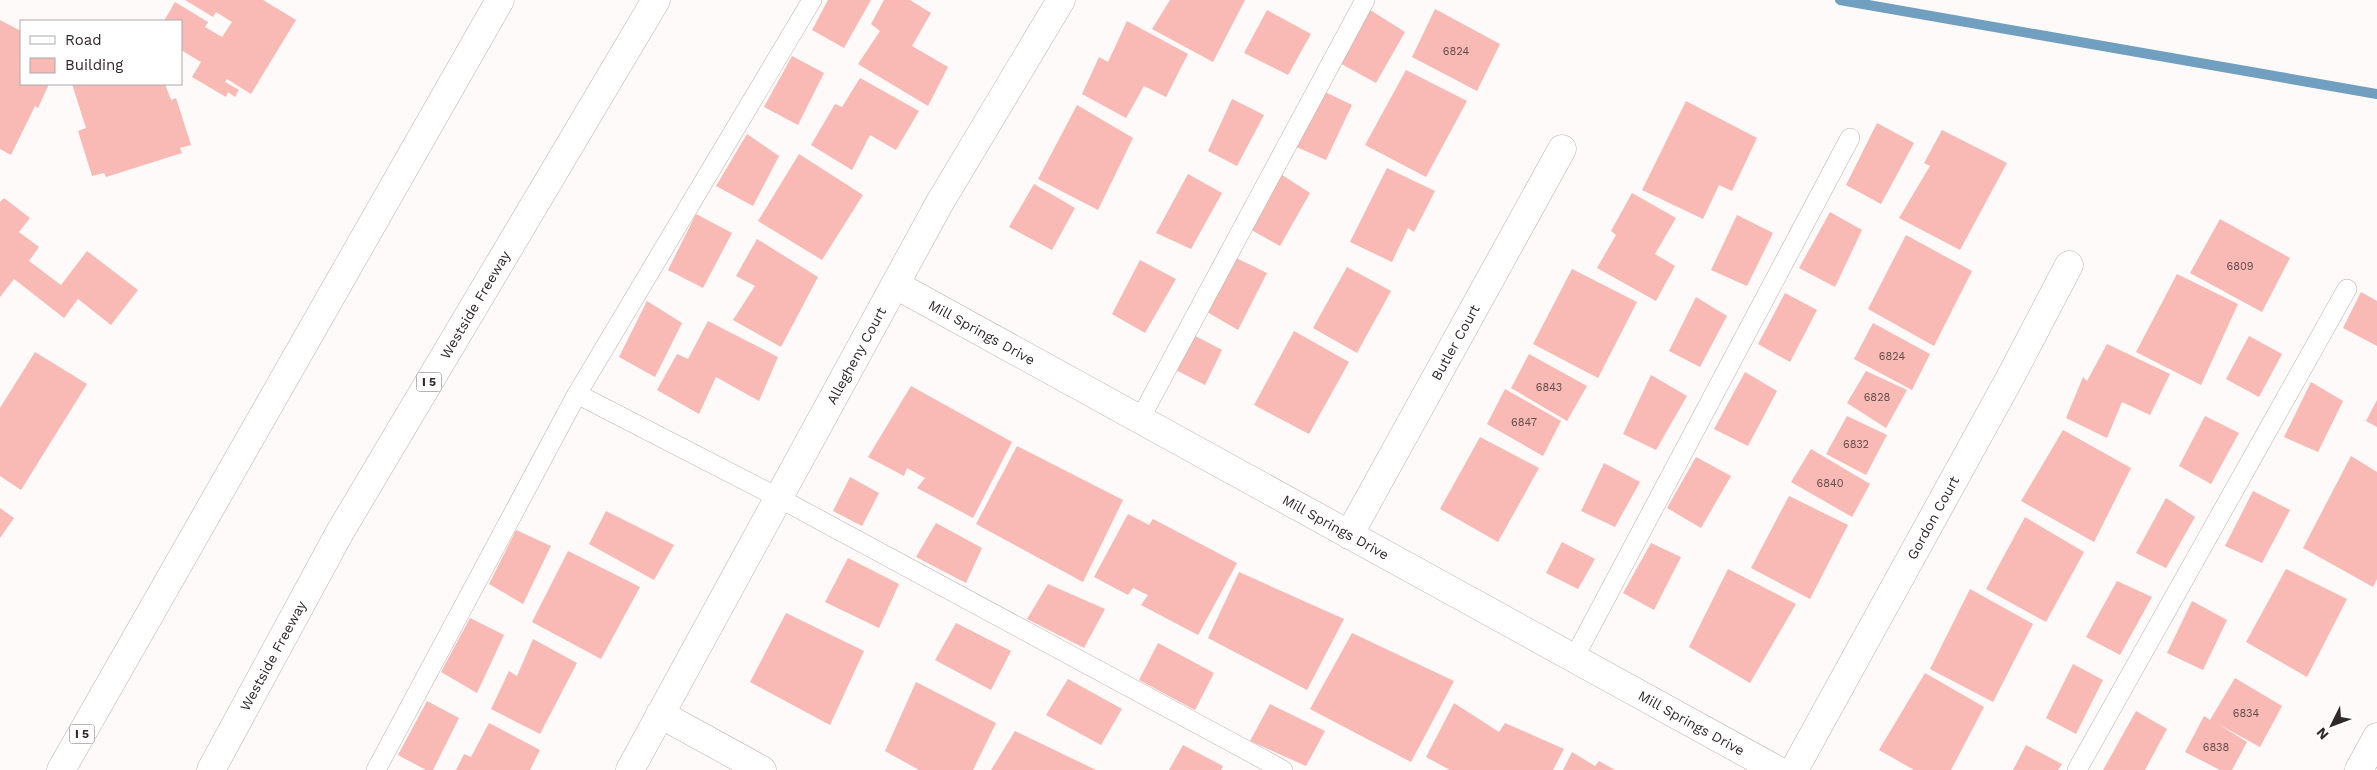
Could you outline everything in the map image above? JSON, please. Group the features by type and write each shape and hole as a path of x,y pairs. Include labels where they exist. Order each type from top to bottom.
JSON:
{"main road":[{"name":"I 5","path":"61,770 500,0"},
{"name":"Westside Freeway","path":"211,770 340,532 656,0"},
{"name":"Allegheny Court","path":"630,770 939,204 1061,0"},
{"name":"Butler Court","path":"1349,535 1562,150"},
{"name":"Gordon Court","path":"1794,770 2006,384 2068,265"},
{"name":"Mill Springs Drive","path":"896,285 1777,770"},
{"path":"660,714 762,770"},
{"path":"2359,770 2377,738"}],"lane":[{"path":"376,770 577,394 812,0"},
{"path":"1140,419 1365,0"},
{"path":"1574,658 1850,138"},
{"path":"2076,770 2347,289"},
{"path":"577,394 778,498 1283,770"}],"building":[{"path":"185,0 263,0 296,20 251,94 227,79 225,82 239,90 235,97 228,92 226,97 192,77 201,62 182,51 182,20 165,20 175,2 208,22 205,27 222,37 232,22 216,12 213,17"},
{"path":"828,0 871,0 844,48 812,30"},
{"path":"884,0 910,0 931,13 912,46 948,67 928,106 858,64 880,31 871,24"},
{"path":"1170,0 1245,0 1213,62 1152,29"},
{"path":"1367,8 1405,32 1376,83 1336,61"},
{"path":"1435,9 1500,44 1477,91 1412,57"},
{"path":"1267,10 1311,34 1288,75 1244,53"},
{"path":"0,20 20,30 20,85 49,85 38,108 35,106 11,155 0,149"},
{"path":"1127,21 1188,54 1166,97 1144,86 1126,118 1082,94 1099,57 1108,62"},
{"path":"792,56 824,73 798,125 764,107"},
{"path":"1406,70 1467,101 1426,177 1365,145"},
{"path":"860,78 919,111 896,150 870,135 852,170 811,145 835,104 842,107"},
{"path":"72,85 165,85 171,100 176,98 191,145 180,148 182,153 106,177 104,173 92,176 78,131 86,128"},
{"path":"1321,90 1352,105 1326,160 1292,145"},
{"path":"1232,99 1264,115 1237,166 1208,151"},
{"path":"1686,101 1757,138 1732,191 1719,185 1703,219 1642,190"},
{"path":"1077,105 1133,138 1098,210 1038,179"},
{"path":"1877,123 1914,143 1881,204 1846,185"},
{"path":"1942,130 2007,163 1960,250 1899,218 1930,166 1924,163"},
{"path":"747,134 779,156 753,206 716,186"},
{"path":"799,154 863,195 822,260 758,221"},
{"path":"1387,168 1435,191 1414,232 1408,228 1392,262 1350,242"},
{"path":"1276,171 1310,193 1280,246 1246,227"},
{"path":"1188,174 1222,193 1191,249 1156,233"},
{"path":"1034,184 1075,208 1052,250 1009,227"},
{"path":"1632,193 1676,218 1655,254 1675,266 1656,301 1597,268 1616,235 1611,231"},
{"path":"4,198 30,218 19,232 39,247 29,261 61,285 87,251 138,290 111,325 78,299 64,318 14,279 0,297 0,202"},
{"path":"1830,212 1862,230 1835,287 1799,268"},
{"path":"696,214 732,233 703,288 668,270"},
{"path":"1737,215 1773,233 1747,286 1711,270"},
{"path":"2220,219 2290,258 2262,312 2190,273"},
{"path":"1906,235 1972,271 1934,346 1868,309"},
{"path":"757,239 818,277 781,347 733,320 755,286 736,276"},
{"path":"1230,255 1267,273 1238,330 1202,309"},
{"path":"1140,260 1176,279 1145,333 1112,314"},
{"path":"1347,267 1391,291 1357,353 1313,328"},
{"path":"1572,269 1637,302 1598,378 1533,344"},
{"path":"2177,274 2238,304 2201,385 2136,352"},
{"path":"2361,292 2377,301 2377,346 2343,328"},
{"path":"1785,293 1817,310 1790,362 1758,344"},
{"path":"1696,297 1727,316 1700,367 1669,351"},
{"path":"647,301 682,323 655,377 619,357"},
{"path":"708,321 778,357 759,401 716,377 699,414 657,390 677,354 688,359"},
{"path":"1873,323 1930,354 1912,390 1854,359"},
{"path":"1294,331 1349,362 1309,434 1254,405"},
{"path":"1188,332 1222,350 1205,385 1170,367"},
{"path":"2249,336 2282,354 2259,397 2226,379"},
{"path":"2107,344 2170,374 2150,415 2122,402 2107,438 2066,418 2083,377 2087,381"},
{"path":"35,352 87,384 21,490 0,476 0,408"},
{"path":"1529,354 1587,386 1567,421 1511,388"},
{"path":"1866,371 1907,390 1886,428 1847,403"},
{"path":"1745,372 1777,391 1748,446 1714,429"},
{"path":"1651,375 1687,396 1656,450 1623,434"},
{"path":"2311,382 2343,401 2318,452 2284,437"},
{"path":"911,386 1012,442 973,518 917,488 925,478 907,468 904,476 868,457"},
{"path":"1505,389 1561,421 1543,456 1487,424"},
{"path":"2377,400 2377,427 2366,421"},
{"path":"1847,416 1887,435 1866,475 1826,454"},
{"path":"2205,416 2239,433 2211,484 2179,466"},
{"path":"2063,430 2131,468 2094,542 2021,501"},
{"path":"1480,437 1539,468 1498,542 1440,509"},
{"path":"1017,446 1123,500 1083,582 976,524"},
{"path":"1811,449 1870,484 1852,517 1791,482"},
{"path":"2351,456 2377,472 2377,579 2373,587 2303,548"},
{"path":"1696,457 1731,476 1701,528 1667,508"},
{"path":"1604,463 1640,482 1615,527 1581,511"},
{"path":"850,477 879,493 862,526 833,511"},
{"path":"2253,491 2290,510 2262,563 2225,546"},
{"path":"1789,496 1848,525 1810,599 1751,568"},
{"path":"2166,498 2195,517 2166,568 2136,553"},
{"path":"0,508 14,518 0,538"},
{"path":"606,511 674,545 654,580 589,544"},
{"path":"1128,514 1149,525 1153,519 1237,563 1198,635 1141,605 1148,595 1133,588 1128,595 1094,577"},
{"path":"2025,517 2084,552 2046,622 1986,589"},
{"path":"936,523 982,548 966,583 916,557"},
{"path":"516,530 551,546 523,604 489,584"},
{"path":"1562,542 1595,559 1578,589 1546,573"},
{"path":"1651,543 1681,557 1654,610 1623,593"},
{"path":"568,551 640,587 601,659 532,622"},
{"path":"848,558 899,584 879,628 825,602"},
{"path":"1728,569 1796,604 1750,683 1689,647"},
{"path":"2286,569 2347,599 2307,677 2246,642"},
{"path":"1239,572 1344,619 1307,690 1208,638"},
{"path":"2117,581 2152,597 2120,655 2086,637"},
{"path":"1048,584 1105,609 1084,648 1027,619"},
{"path":"1970,589 2033,624 1993,702 1930,669"},
{"path":"2192,601 2227,620 2203,670 2167,653"},
{"path":"786,613 864,651 830,725 750,682"},
{"path":"470,618 504,635 477,693 441,672"},
{"path":"956,623 1011,651 991,690 935,660"},
{"path":"1352,633 1454,681 1411,762 1310,709"},
{"path":"533,639 577,663 540,734 491,709 509,671 517,676"},
{"path":"1158,643 1214,673 1195,710 1139,680"},
{"path":"2073,664 2103,680 2076,734 2046,718"},
{"path":"1925,673 1984,707 1951,770 1914,770 1879,750"},
{"path":"2235,678 2282,706 2260,747 2218,724 2247,742 2232,770 2220,770 2185,752 2204,716 2210,720"},
{"path":"1068,679 1122,709 1101,745 1046,715"},
{"path":"916,682 996,723 973,770 919,770 885,751"},
{"path":"427,701 459,718 433,770 426,770 398,755"},
{"path":"1454,703 1499,732 1505,723 1564,749 1553,770 1450,770 1426,757"},
{"path":"1270,704 1325,731 1306,766 1250,741"},
{"path":"2136,711 2167,729 2145,770 2103,770"},
{"path":"489,723 540,750 530,770 456,770 464,754 471,757"},
{"path":"1015,731 1096,770 991,770"},
{"path":"1183,745 1223,766 1221,770 1169,770"},
{"path":"2026,745 2062,764 2058,770 2013,770"},
{"path":"1572,752 1595,766 1599,761 1615,770 1563,770"}],"waterway":[{"path":"1840,0 2377,94"}]}
